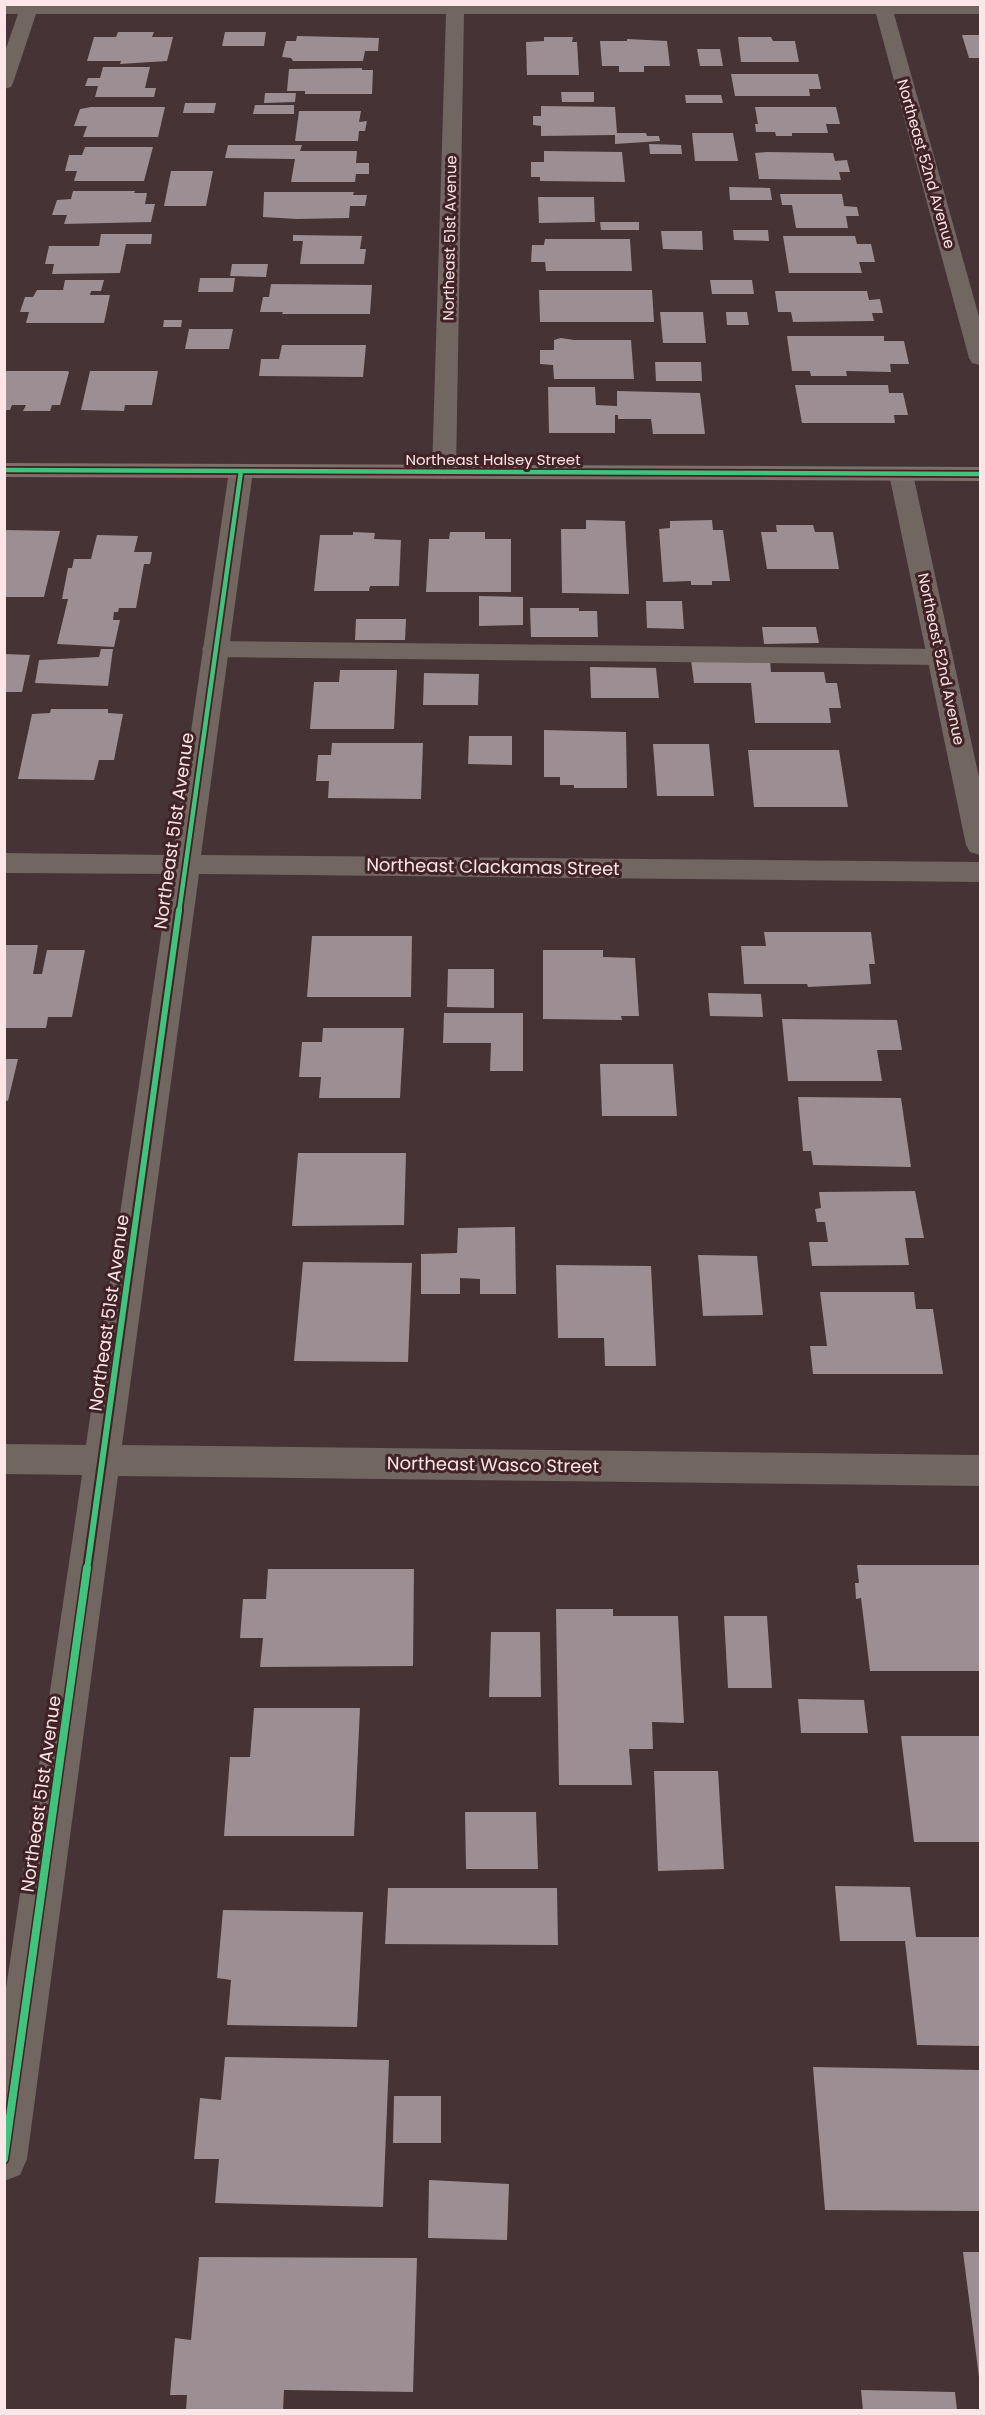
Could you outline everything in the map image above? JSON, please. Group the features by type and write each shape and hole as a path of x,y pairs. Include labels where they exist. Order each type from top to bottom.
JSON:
{"main road":[{"name":"Northeast Halsey Street","path":"4,470 981,474"}],"street":[{"path":"4,83 30,7"},
{"path":"4,9 30,7 981,9"},
{"name":"Northeast 51st Avenue","path":"444,472 455,7"},
{"name":"Northeast 52nd Avenue","path":"883,7 981,358"},
{"name":"Northeast 51st Avenue","path":"4,2159 104,1460 184,864 241,471"},
{"name":"Northeast 52nd Avenue","path":"901,474 981,844"},
{"path":"215,649 940,657"},
{"name":"Northeast Clackamas Street","path":"4,863 981,872"},
{"name":"Northeast Wasco Street","path":"4,1459 981,1471"}],"building":[{"path":"118,32 154,32 152,37 173,37 167,61 120,64 121,61 87,61 94,37 116,37"},
{"path":"225,32 266,32 264,46 222,46"},
{"path":"962,35 980,35 980,58 969,58"},
{"path":"297,36 379,38 378,51 365,51 363,61 293,61 291,58 282,57 286,41 296,41"},
{"path":"544,37 573,37 572,42 577,42 579,75 527,75 526,42 544,41"},
{"path":"738,37 771,37 773,41 795,41 799,62 741,62"},
{"path":"627,39 667,41 670,66 644,66 644,72 619,72 619,66 602,66 600,41 627,41"},
{"path":"697,49 720,49 723,66 700,66"},
{"path":"103,67 150,67 145,88 156,88 154,97 95,97 98,86 85,86 88,78 100,78"},
{"path":"362,68 362,70 373,70 372,94 305,94 305,91 287,91 289,69"},
{"path":"731,74 818,74 821,89 809,89 810,96 735,96"},
{"path":"561,92 594,92 594,102 562,102"},
{"path":"265,93 296,93 295,102 264,103"},
{"path":"685,95 721,95 723,103 686,103"},
{"path":"185,103 216,103 214,113 183,113"},
{"path":"255,105 294,105 294,114 253,114"},
{"path":"541,106 615,107 617,133 646,133 647,136 659,136 660,141 615,144 615,135 541,136 541,126 533,125 533,116 541,116"},
{"path":"165,107 158,137 83,137 87,126 74,126 80,109"},
{"path":"755,107 836,107 840,124 826,124 828,133 792,133 792,136 776,136 775,132 756,132 755,124 758,124"},
{"path":"299,111 361,111 359,122 367,121 365,131 359,131 358,141 295,141"},
{"path":"692,133 733,133 738,161 695,161"},
{"path":"649,144 681,145 682,154 650,154"},
{"path":"228,145 302,145 300,151 357,151 356,163 369,163 369,174 356,174 355,182 291,182 295,159 225,158"},
{"path":"85,147 153,147 144,181 74,181 77,171 65,171 69,155 82,155"},
{"path":"544,151 622,152 625,182 540,181 540,177 531,177 531,162 544,162"},
{"path":"755,153 833,153 835,161 847,160 850,172 839,172 841,180 759,179"},
{"path":"171,171 213,171 206,206 164,206"},
{"path":"729,187 770,188 772,200 730,200"},
{"path":"73,191 147,193 145,204 155,204 151,222 64,224 67,215 52,215 57,200 71,199"},
{"path":"264,192 354,192 353,195 367,195 365,206 350,206 349,218 297,219 263,217"},
{"path":"780,194 842,194 844,206 857,207 859,216 846,216 848,228 796,228 792,205 782,205"},
{"path":"538,197 594,197 595,222 539,223"},
{"path":"600,222 639,222 639,230 601,230"},
{"path":"733,230 768,230 769,241 734,240"},
{"path":"661,231 702,231 703,250 663,249"},
{"path":"101,234 152,234 151,244 126,244 120,273 52,274 54,264 45,264 49,246 99,246"},
{"path":"293,235 362,236 360,249 366,249 364,264 300,264 303,241 293,241"},
{"path":"783,236 855,236 857,244 871,244 875,262 859,262 862,273 789,273"},
{"path":"545,239 630,239 632,271 546,271 545,262 531,262 532,245 544,245"},
{"path":"232,264 268,264 266,277 230,276"},
{"path":"200,278 235,278 233,292 198,292"},
{"path":"65,280 104,280 101,291 91,291 90,295 110,295 104,323 26,323 29,312 20,312 25,297 33,297 37,290 63,290"},
{"path":"710,280 752,280 754,294 712,294"},
{"path":"271,284 372,285 370,314 260,312 263,297 269,297"},
{"path":"539,290 652,290 654,322 540,322"},
{"path":"775,291 867,291 869,300 880,299 883,313 872,313 874,321 793,322 791,312 778,312"},
{"path":"660,312 703,312 706,343 663,343"},
{"path":"726,312 747,312 749,325 727,325"},
{"path":"164,320 182,320 181,327 163,327"},
{"path":"189,329 233,329 229,349 185,349"},
{"path":"787,336 884,336 884,341 904,341 909,364 890,364 891,372 846,371 847,376 811,376 810,371 792,371"},
{"path":"561,338 631,340 634,379 554,379 553,365 540,364 540,350 554,350 554,340"},
{"path":"282,345 366,345 363,377 259,376 261,359 279,359"},
{"path":"655,362 701,362 702,381 656,381"},
{"path":"4,371 68,371 60,405 52,405 50,411 23,411 26,405 12,405 10,410 4,410"},
{"path":"90,371 158,371 152,405 125,405 124,411 81,410"},
{"path":"795,385 888,385 889,393 903,393 908,415 894,415 895,423 802,423"},
{"path":"548,387 595,387 596,405 617,406 617,391 700,393 705,434 653,434 651,419 618,419 618,415 615,415 615,433 549,433"},
{"path":"586,520 625,521 629,594 562,593 561,529 586,529"},
{"path":"712,520 713,530 723,530 730,581 712,581 712,585 691,585 691,581 663,582 659,529 670,528 670,521"},
{"path":"776,525 813,525 815,532 833,532 839,569 767,569 761,532 777,532"},
{"path":"4,530 60,531 44,597 4,597"},
{"path":"353,532 375,533 374,539 401,540 399,586 370,586 369,591 314,591 320,535 353,535"},
{"path":"450,532 485,532 485,539 511,539 511,592 426,592 429,539 449,539"},
{"path":"97,535 138,536 134,552 152,552 150,564 144,564 136,608 119,608 118,612 114,612 113,620 120,620 114,647 57,644 68,599 62,599 68,568 72,568 74,559 91,559"},
{"path":"479,596 523,597 523,625 479,626"},
{"path":"646,601 682,601 684,629 647,628"},
{"path":"530,608 579,608 579,611 597,611 598,637 531,637"},
{"path":"356,619 406,619 405,640 355,640"},
{"path":"762,627 816,627 819,643 764,644"},
{"path":"101,649 113,649 108,686 35,683 39,660 99,657"},
{"path":"4,654 30,655 22,692 4,692"},
{"path":"691,660 770,660 771,672 824,672 826,683 837,683 841,708 829,708 831,723 755,723 751,683 694,683"},
{"path":"590,667 656,668 659,698 591,698"},
{"path":"340,670 397,670 394,729 310,729 314,682 339,682"},
{"path":"424,673 479,674 478,705 423,705"},
{"path":"51,709 108,709 108,713 123,714 114,760 99,760 94,780 18,779 32,714 50,713"},
{"path":"544,730 626,732 627,788 574,788 574,785 560,785 560,777 544,777"},
{"path":"469,736 512,736 512,765 468,764"},
{"path":"332,743 423,743 421,799 328,798 329,781 316,781 318,755 331,755"},
{"path":"653,744 709,744 714,796 657,796"},
{"path":"748,750 839,750 848,807 754,807"},
{"path":"764,932 871,932 875,964 869,964 871,984 808,987 807,984 744,984 741,946 766,946"},
{"path":"312,936 412,936 411,997 307,997"},
{"path":"4,945 38,945 33,974 42,974 47,950 85,950 72,1017 48,1017 46,1028 4,1028"},
{"path":"543,950 603,950 603,957 635,958 639,1016 621,1016 622,1020 543,1019"},
{"path":"448,969 494,969 494,1008 447,1007"},
{"path":"708,993 761,994 763,1017 710,1016"},
{"path":"444,1013 523,1013 523,1071 490,1071 491,1043 443,1043"},
{"path":"782,1019 897,1020 902,1050 877,1050 882,1081 788,1081"},
{"path":"323,1028 404,1028 400,1098 319,1098 321,1077 299,1077 302,1042 322,1042"},
{"path":"4,1059 18,1059 8,1101 4,1100"},
{"path":"600,1064 673,1064 677,1116 602,1116"},
{"path":"798,1097 901,1098 911,1167 813,1165 811,1151 803,1151"},
{"path":"298,1153 406,1153 404,1225 292,1226"},
{"path":"915,1191 924,1238 905,1238 909,1265 812,1266 809,1242 828,1242 825,1222 817,1222 815,1209 821,1208 819,1192"},
{"path":"515,1227 516,1294 480,1294 480,1279 460,1278 460,1294 421,1294 421,1254 457,1253 458,1228"},
{"path":"698,1255 757,1256 763,1315 703,1316"},
{"path":"303,1262 412,1263 408,1362 294,1361"},
{"path":"556,1265 651,1266 656,1366 605,1366 604,1338 558,1338"},
{"path":"820,1292 914,1292 916,1309 933,1309 943,1374 813,1374 810,1346 827,1346"},
{"path":"857,1565 980,1565 980,1671 870,1671 861,1598 856,1599 855,1583 859,1583"},
{"path":"268,1569 414,1569 413,1666 260,1667 263,1638 240,1638 243,1599 266,1599"},
{"path":"556,1609 613,1609 613,1616 678,1616 684,1723 652,1722 653,1749 629,1749 632,1785 559,1785"},
{"path":"724,1616 767,1616 772,1688 728,1688"},
{"path":"491,1632 540,1632 541,1697 489,1697"},
{"path":"798,1699 864,1700 868,1733 801,1733"},
{"path":"254,1708 360,1708 354,1836 224,1836 230,1757 250,1757"},
{"path":"901,1736 980,1736 980,1842 914,1842"},
{"path":"654,1771 718,1771 724,1869 658,1871"},
{"path":"465,1812 536,1812 538,1869 466,1869"},
{"path":"835,1886 910,1887 916,1937 980,1937 980,2046 917,2045 905,1941 840,1941"},
{"path":"388,1888 557,1888 558,1945 385,1944"},
{"path":"223,1910 363,1912 357,2027 227,2025 231,1980 217,1978"},
{"path":"225,2057 389,2060 383,2207 215,2203 219,2159 194,2159 200,2098 221,2100"},
{"path":"813,2067 980,2070 980,2211 825,2210"},
{"path":"394,2096 441,2096 441,2143 393,2143"},
{"path":"429,2180 509,2184 507,2240 428,2238"},
{"path":"963,2252 980,2252 979,2377"},
{"path":"199,2257 417,2258 413,2392 284,2390 283,2410 186,2410 187,2395 170,2395 175,2338 191,2340"},
{"path":"861,2390 955,2392 957,2410 863,2410"}],"cycle path":[{"path":"4,470 980,474"},
{"path":"4,2159 241,471"}]}
